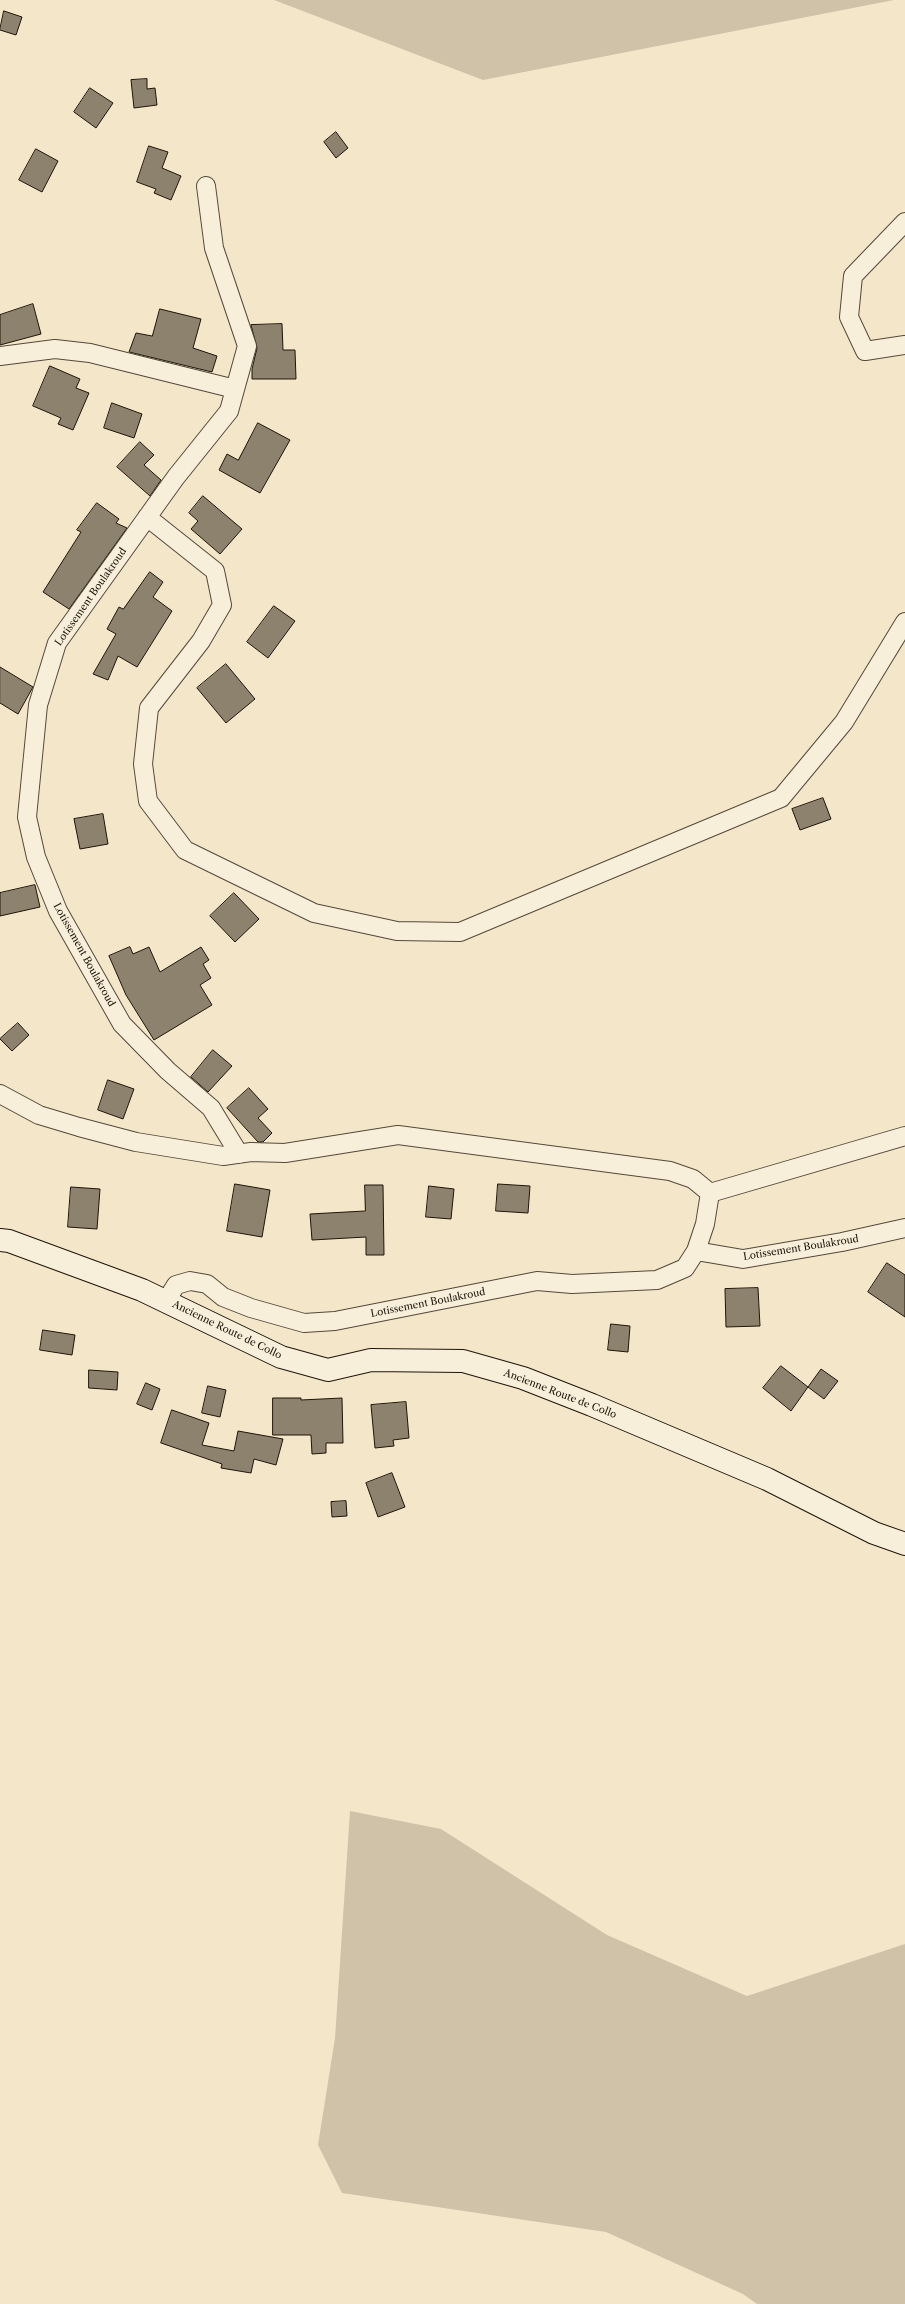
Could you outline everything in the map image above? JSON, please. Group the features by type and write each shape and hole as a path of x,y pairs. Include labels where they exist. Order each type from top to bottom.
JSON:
{"main road":[{"name":"Ancienne Route de Collo","path":"0,1240 9,1241 142,1290 281,1357 328,1370 371,1360 463,1361 523,1378 592,1405 767,1479 874,1533 905,1544"}],"street":[{"name":"Lotissement Boulakroud","path":"206,186 214,248 246,346 229,411 146,517 57,643 38,705 26,817 36,857 58,910 122,1024 168,1071 211,1108 239,1154"},
{"path":"905,222 853,276 849,317 866,351 905,345"},
{"path":"0,356 55,349 90,353 235,389"},
{"path":"146,517 215,571 222,605 201,641 149,708 143,764 148,801 185,850 314,913 397,931 460,932 781,798 844,722 905,622"},
{"path":"0,1094 39,1115 136,1142 223,1156 292,1152 398,1135 670,1171 693,1180 710,1193 905,1136"},
{"name":"Lotissement Boulakroud","path":"166,1301 176,1286 190,1281 207,1284 223,1297 251,1308 304,1323 335,1321 537,1282 572,1284 657,1280 685,1268 696,1251 704,1224 710,1193"},
{"name":"Lotissement Boulakroud","path":"696,1251 743,1259 842,1242 905,1228"}],"shaded area":[{"path":"274,0 894,0 483,80"},
{"path":"350,1811 441,1829 607,1935 747,1996 905,1944 905,2304 757,2304 743,2294 606,2232 342,2193 318,2145 335,2038"}],"building":[{"path":"4,11 22,17 16,35 0,30"},
{"path":"147,79 147,89 155,88 157,105 134,108 131,80"},
{"path":"90,88 113,103 96,128 74,112"},
{"path":"336,132 348,148 336,158 324,142"},
{"path":"149,146 168,152 162,168 181,176 171,200 154,193 156,189 137,182"},
{"path":"36,149 58,161 42,192 19,180"},
{"path":"33,304 41,334 0,345 0,315"},
{"path":"160,309 201,319 193,348 217,356 212,372 129,352 136,333 152,336"},
{"path":"282,324 283,350 295,350 296,379 252,379 252,369 257,348 251,325"},
{"path":"50,366 80,379 76,388 89,393 73,430 58,424 61,418 33,406"},
{"path":"112,403 142,414 134,438 104,428"},
{"path":"258,423 290,440 260,493 219,470 227,454 238,460"},
{"path":"140,442 154,455 144,465 161,480 150,496 117,467"},
{"path":"203,496 242,529 220,554 191,529 198,521 189,513"},
{"path":"97,503 119,519 116,523 127,528 69,609 43,592 81,532 77,530"},
{"path":"150,572 163,582 153,597 172,611 137,667 118,656 108,680 93,674 116,634 107,629 119,607 123,609"},
{"path":"274,606 295,621 268,658 247,642"},
{"path":"226,664 255,699 226,723 197,688"},
{"path":"0,667 33,687 18,714 0,703"},
{"path":"823,798 831,819 800,830 792,809"},
{"path":"103,814 108,844 80,849 74,819"},
{"path":"35,885 40,907 0,916 0,893"},
{"path":"234,893 259,919 235,942 210,916"},
{"path":"130,947 133,954 149,947 160,972 201,947 209,960 203,964 211,978 200,985 212,1005 154,1040 126,995 109,956"},
{"path":"18,1023 29,1035 12,1051 0,1039"},
{"path":"213,1050 232,1066 208,1092 191,1077"},
{"path":"108,1080 134,1089 123,1119 98,1110"},
{"path":"249,1088 268,1109 258,1118 272,1133 263,1142 258,1142 227,1108"},
{"path":"235,1184 270,1190 262,1237 227,1231"},
{"path":"498,1184 530,1186 528,1213 496,1211"},
{"path":"365,1185 383,1185 384,1255 366,1255 366,1237 312,1240 310,1214 365,1211"},
{"path":"429,1186 454,1189 451,1219 426,1217"},
{"path":"71,1187 100,1189 97,1229 68,1227"},
{"path":"887,1263 905,1275 905,1317 868,1292"},
{"path":"758,1288 760,1326 726,1327 725,1289"},
{"path":"611,1324 630,1326 628,1352 608,1350"},
{"path":"43,1330 75,1335 72,1355 40,1350"},
{"path":"781,1366 808,1387 791,1411 763,1388"},
{"path":"821,1369 838,1381 824,1399 808,1387"},
{"path":"89,1370 118,1372 117,1390 89,1388"},
{"path":"146,1383 160,1389 152,1410 137,1404"},
{"path":"208,1386 226,1390 220,1417 202,1413"},
{"path":"273,1398 301,1398 301,1400 342,1398 343,1443 326,1443 326,1453 312,1454 311,1435 273,1435"},
{"path":"406,1402 409,1438 393,1440 394,1446 375,1448 371,1405"},
{"path":"172,1410 209,1423 202,1445 234,1451 238,1431 283,1439 276,1465 254,1459 251,1473 221,1468 222,1464 161,1443"},
{"path":"392,1473 405,1507 378,1517 366,1483"},
{"path":"346,1501 347,1516 332,1517 331,1502"}]}
